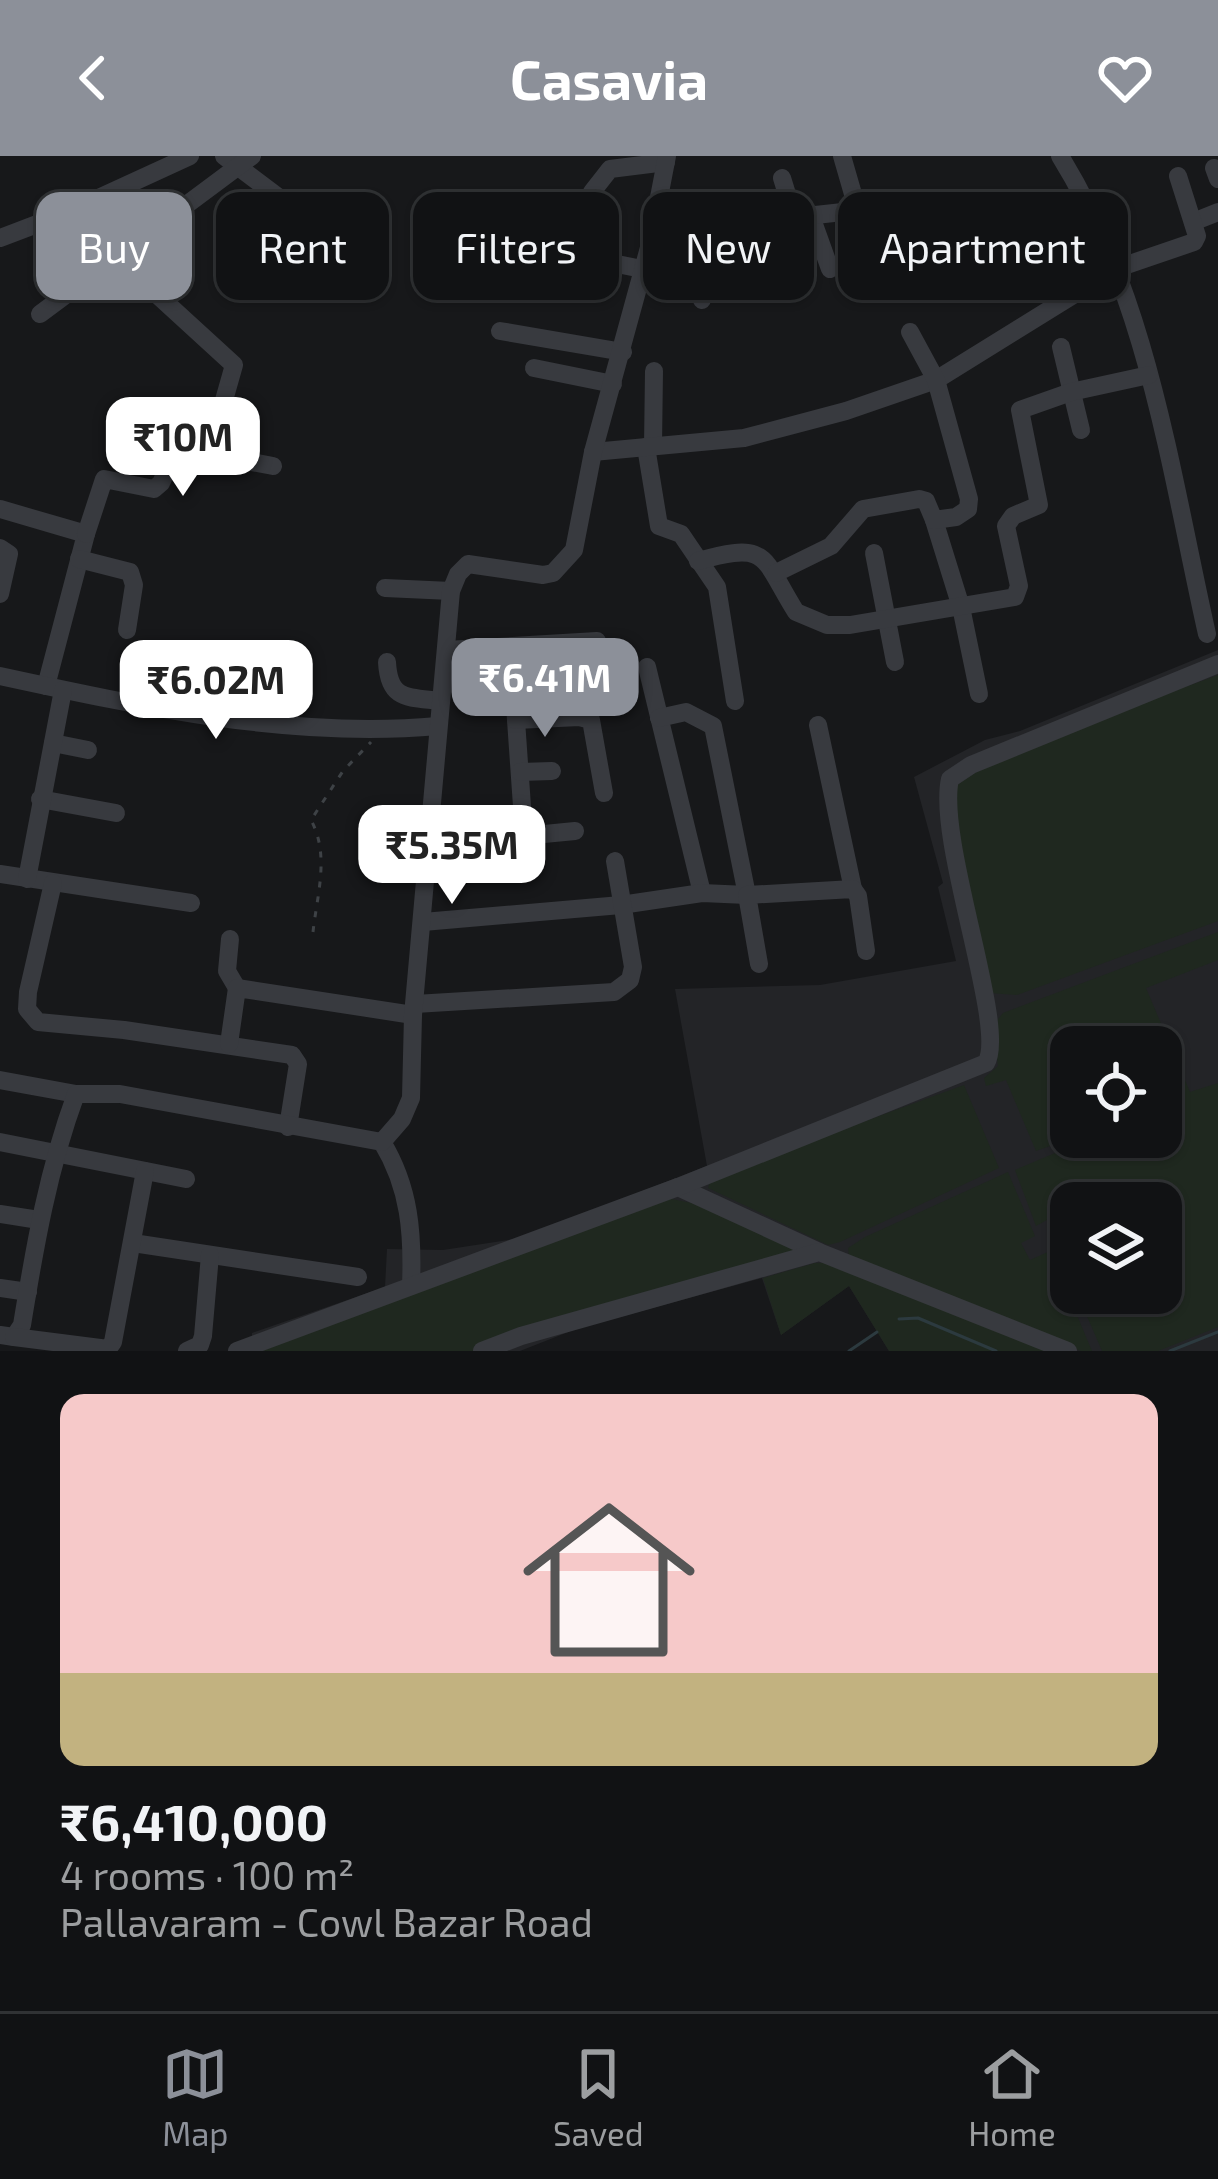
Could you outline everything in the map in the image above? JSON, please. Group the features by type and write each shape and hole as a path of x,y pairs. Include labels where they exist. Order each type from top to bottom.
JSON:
{"street":[{"path":"0,238 190,156"},
{"path":"814,216 854,207 842,156"},
{"path":"1060,156 1077,192"},
{"path":"192,195 237,159 276,192"},
{"path":"642,269 592,259 584,253 592,192 610,169 666,159 660,192"},
{"path":"1128,264 1194,242 1197,236 1178,176"},
{"path":"782,178 786,192"},
{"path":"1193,222 1218,212"},
{"path":"814,224 830,269"},
{"path":"382,1142 402,1119 411,1099 414,1010 451,591 468,565 543,575 566,562 574,550 593,452 643,266"},
{"path":"40,314 58,300"},
{"path":"163,300 234,365 209,453"},
{"path":"593,452 744,438 846,411 936,380 1064,300"},
{"path":"1124,300 1149,375 1207,634"},
{"path":"500,331 623,352"},
{"path":"910,332 936,380 970,505 963,514 934,520"},
{"path":"1060,347 1081,430"},
{"path":"534,368 614,384"},
{"path":"654,371 649,446 659,526 681,534 717,586 735,701"},
{"path":"698,561 742,549 755,554 776,573 792,607 827,625 1007,599 1018,592 1006,526 1013,516 1039,505 1020,410 1071,392 1149,375"},
{"path":"27,879 53,742 55,688 79,559 104,479 154,489 161,483 172,451 184,448 273,466"},
{"path":"776,573 831,546 863,508 926,501 961,607 979,694"},
{"path":"0,509 86,534"},
{"path":"0,548 9,554 0,594"},
{"path":"874,553 895,662"},
{"path":"79,559 130,572 134,585 127,630"},
{"path":"385,587 451,591"},
{"path":"447,650 597,641"},
{"path":"511,648 524,835"},
{"path":"387,662 388,682 400,694 441,700"},
{"path":"237,1351 678,1187 990,1059 988,1016 946,816 950,778 971,765 1218,664"},
{"path":"647,667 702,893"},
{"path":"0,676 136,705 338,731 439,726"},
{"path":"659,718 686,712 712,726 759,964"},
{"path":"516,720 591,720 604,793"},
{"path":"818,724 866,951"},
{"path":"53,742 88,750"},
{"path":"520,772 552,771"},
{"path":"40,799 116,813"},
{"path":"432,817 475,815"},
{"path":"430,845 575,832"},
{"path":"237,988 414,1010 614,992 630,980 633,967 615,861"},
{"path":"0,874 191,903"},
{"path":"52,883 28,992 27,1009 38,1022 229,1044 297,1059 288,1127"},
{"path":"424,922 702,893 853,889"},
{"path":"229,1044 237,988 227,971 230,939"},
{"path":"0,1080 76,1094 120,1094 382,1142"},
{"path":"7,1336 22,1325 54,1153 76,1094"},
{"path":"0,1142 186,1179"},
{"path":"382,1142 400,1173 407,1202 411,1286"},
{"path":"7,1336 114,1350 145,1171"},
{"path":"678,1187 819,1252 1067,1351"},
{"path":"0,1214 39,1220"},
{"path":"134,1243 358,1277"},
{"path":"482,1351 819,1252"},
{"path":"187,1351 200,1345 210,1255"},
{"path":"0,1288 28,1292"}],"path":[{"path":"313,932 322,853 311,820 343,771 382,731"}],"shaded area":[{"path":"1218,650 1218,1351 889,1351 849,1286 781,1335 762,1278 576,1329 520,1351 227,1351 252,1342 252,1333 385,1287 387,1249 443,1250 521,1238 707,1166 675,989 820,985 956,961 938,887 943,883 914,777 985,740 1020,731"},
{"path":"1218,675 1218,921 1017,995 989,993 951,791 970,776 1036,743"},
{"path":"1218,932 1218,960 1146,988 1162,1026 1050,1026 1050,1146 1036,1151 1006,1080 986,1086 984,1078 998,1066 993,1025 1003,1013"},
{"path":"1182,1073 1190,1092 1218,1083 1218,1327 1158,1351 1102,1351 1086,1314 1182,1314 1182,1182 1050,1182 1050,1218 1036,1226 1015,1170 1050,1155 1182,1158"},
{"path":"964,1085 999,1168 840,1242 828,1245 708,1188 712,1177"},
{"path":"1008,1172 1035,1236 1021,1243 1030,1260 1050,1251 1050,1314 1076,1314 1092,1351 1081,1351 849,1256 848,1248"},
{"path":"667,1198 701,1205 801,1248 484,1351 261,1351"},
{"path":"830,1263 1047,1351 889,1351 849,1286 781,1335 763,1278"}],"waterway":[{"path":"899,1319 918,1318 996,1351"},
{"path":"849,1351 877,1332"},
{"path":"1170,1351 1218,1332"}]}
